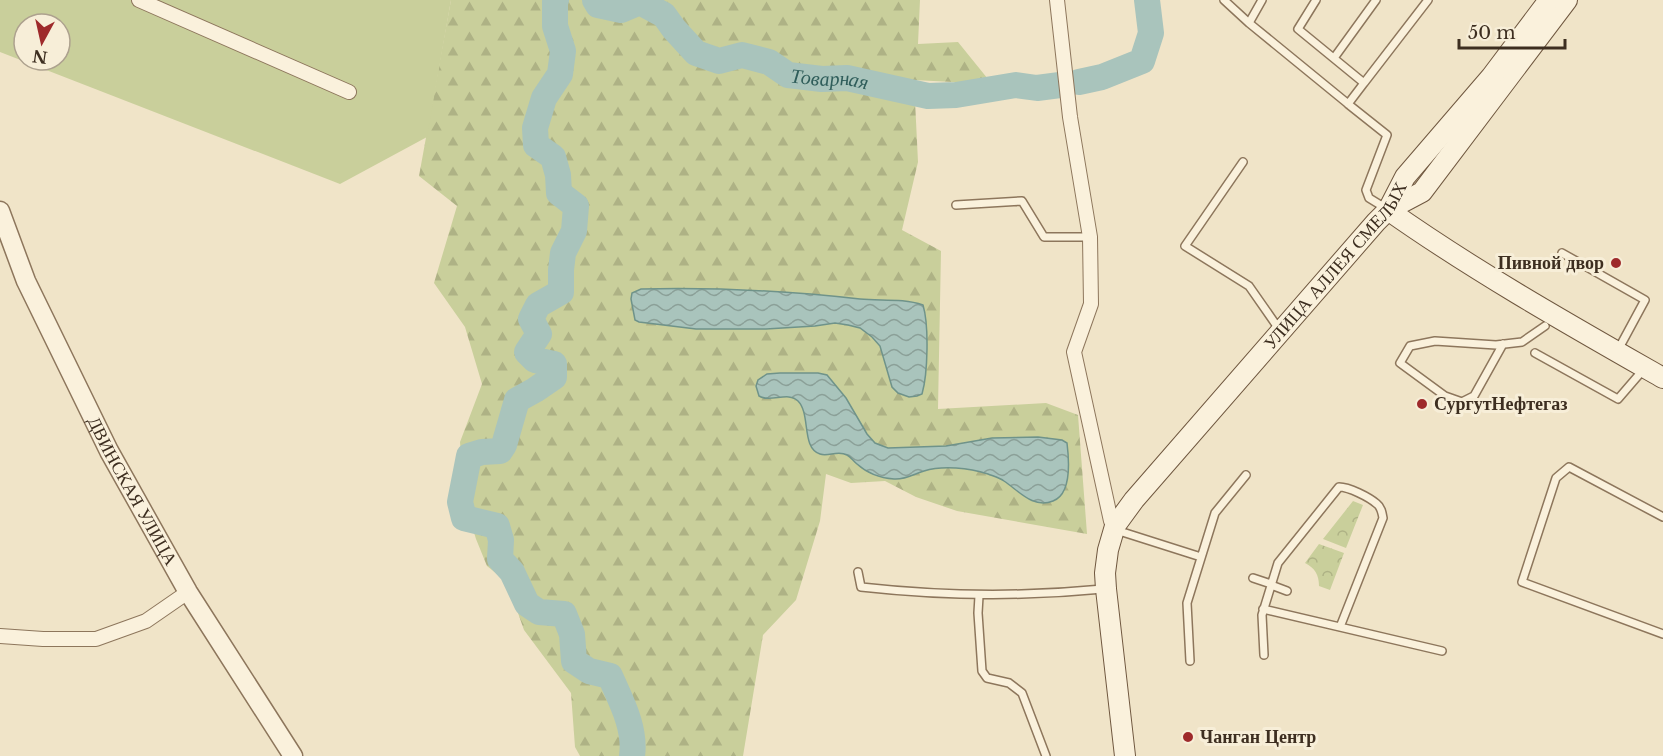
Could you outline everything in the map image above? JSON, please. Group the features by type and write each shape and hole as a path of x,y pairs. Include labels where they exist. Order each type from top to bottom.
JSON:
{"main road":[{"name":"УЛИЦА АЛЛЕЯ СМЕЛЫХ","path":"1125,756 1106,589 1107,561 1114,528 1150,480 1388,210 1405,177 1491,77 1549,0"},
{"path":"1567,0 1422,192 1388,210 1550,314 1663,378"}],"street":[{"path":"139,0 349,92"},
{"path":"1057,0 1071,117 1090,237 1091,304 1074,352 1110,521 1114,528"},
{"name":"ДВИНСКАЯ УЛИЦА","path":"0,211 26,281 109,451 188,592 293,756"},
{"path":"0,636 96,639 146,621 188,592"}],"lane":[{"path":"1224,0 1387,135 1365,189 1369,198 1388,210"},
{"path":"1249,23 1262,0"},
{"path":"1316,0 1298,29 1364,83"},
{"path":"1334,58 1376,0"},
{"path":"1348,104 1428,0"},
{"path":"1243,162 1185,246 1249,286 1280,331"},
{"path":"956,205 1022,201 1044,237 1090,237"},
{"path":"1562,253 1645,300 1617,352"},
{"path":"1503,344 1474,396 1462,402 1445,396 1401,363 1410,346 1435,341 1503,344 1522,342 1545,326"},
{"path":"1535,353 1618,399 1645,368"},
{"path":"1663,517 1569,468 1556,478 1522,582 1663,634"},
{"path":"1190,661 1187,603 1200,559 1215,513 1246,475"},
{"path":"1264,655 1262,615 1278,563 1339,487 1347,487 1378,504 1383,518 1340,627"},
{"path":"1114,528 1209,564"},
{"path":"858,572 861,587 979,596 1106,589"},
{"path":"1253,578 1287,591"},
{"path":"979,596 982,671 987,678 1009,683 1023,693 1046,756"},
{"path":"1263,609 1442,651"}],"green space":[{"path":"0,0 451,0 427,137 340,184 52,72 72,72 72,12 12,12 12,57 0,52"},
{"path":"451,0 920,0 918,44 958,42 992,84 914,80 918,162 902,230 941,251 938,409 1046,403 1078,415 1087,534 957,511 916,497 885,481 851,483 826,474 820,521 796,600 763,635 743,756 580,756 575,747 571,693 524,630 507,582 487,566 464,500 460,442 482,384 465,327 434,283 457,206 419,176"},
{"path":"1353,501 1363,505 1346,548 1323,539"},
{"path":"1319,544 1344,553 1330,590 1319,586 1316,572 1305,563"}],"water":[{"path":"641,289 778,292 900,301 923,305 927,349 922,394 909,397 898,393 892,387 880,346 860,328 835,323 766,329 696,329 639,322 635,320 631,299 632,293"},
{"path":"767,374 827,375 846,398 867,434 875,443 888,448 946,446 992,438 1038,437 1062,440 1067,443 1066,484 1059,497 1053,501 1039,503 1027,498 1001,479 981,472 939,468 902,479 889,478 870,473 844,454 820,454 810,445 804,414 798,401 789,397 764,398 759,396 756,386 758,380"}],"waterway":[{"name":"Товарная","path":"556,0 555,26 563,51 560,74 544,98 535,128 536,145 553,157 558,175 559,193 576,206 574,231 563,253 561,292 538,305 531,319 539,334 527,352 535,360 554,364 554,377 517,400 504,445 500,451 482,452 469,456 460,502 464,518 497,526 501,540 500,559 512,572 527,604 539,612 564,614 572,634 574,661 589,671 610,676 630,725 632,756"},
{"name":"Товарная","path":"595,0 598,5 621,10 640,2 664,15 696,53 719,61 742,55 769,62 788,75 822,79 847,78 928,96 956,95 1016,85 1037,88 1060,85"},
{"name":"Товарная","path":"1079,82 1102,77 1142,61 1151,33 1147,0"}],"place":[{"name":"Пивной двор","path":"1616,263"},
{"name":"СургутНефтегаз","path":"1422,404"},
{"name":"Чанган Центр","path":"1188,737"}]}
